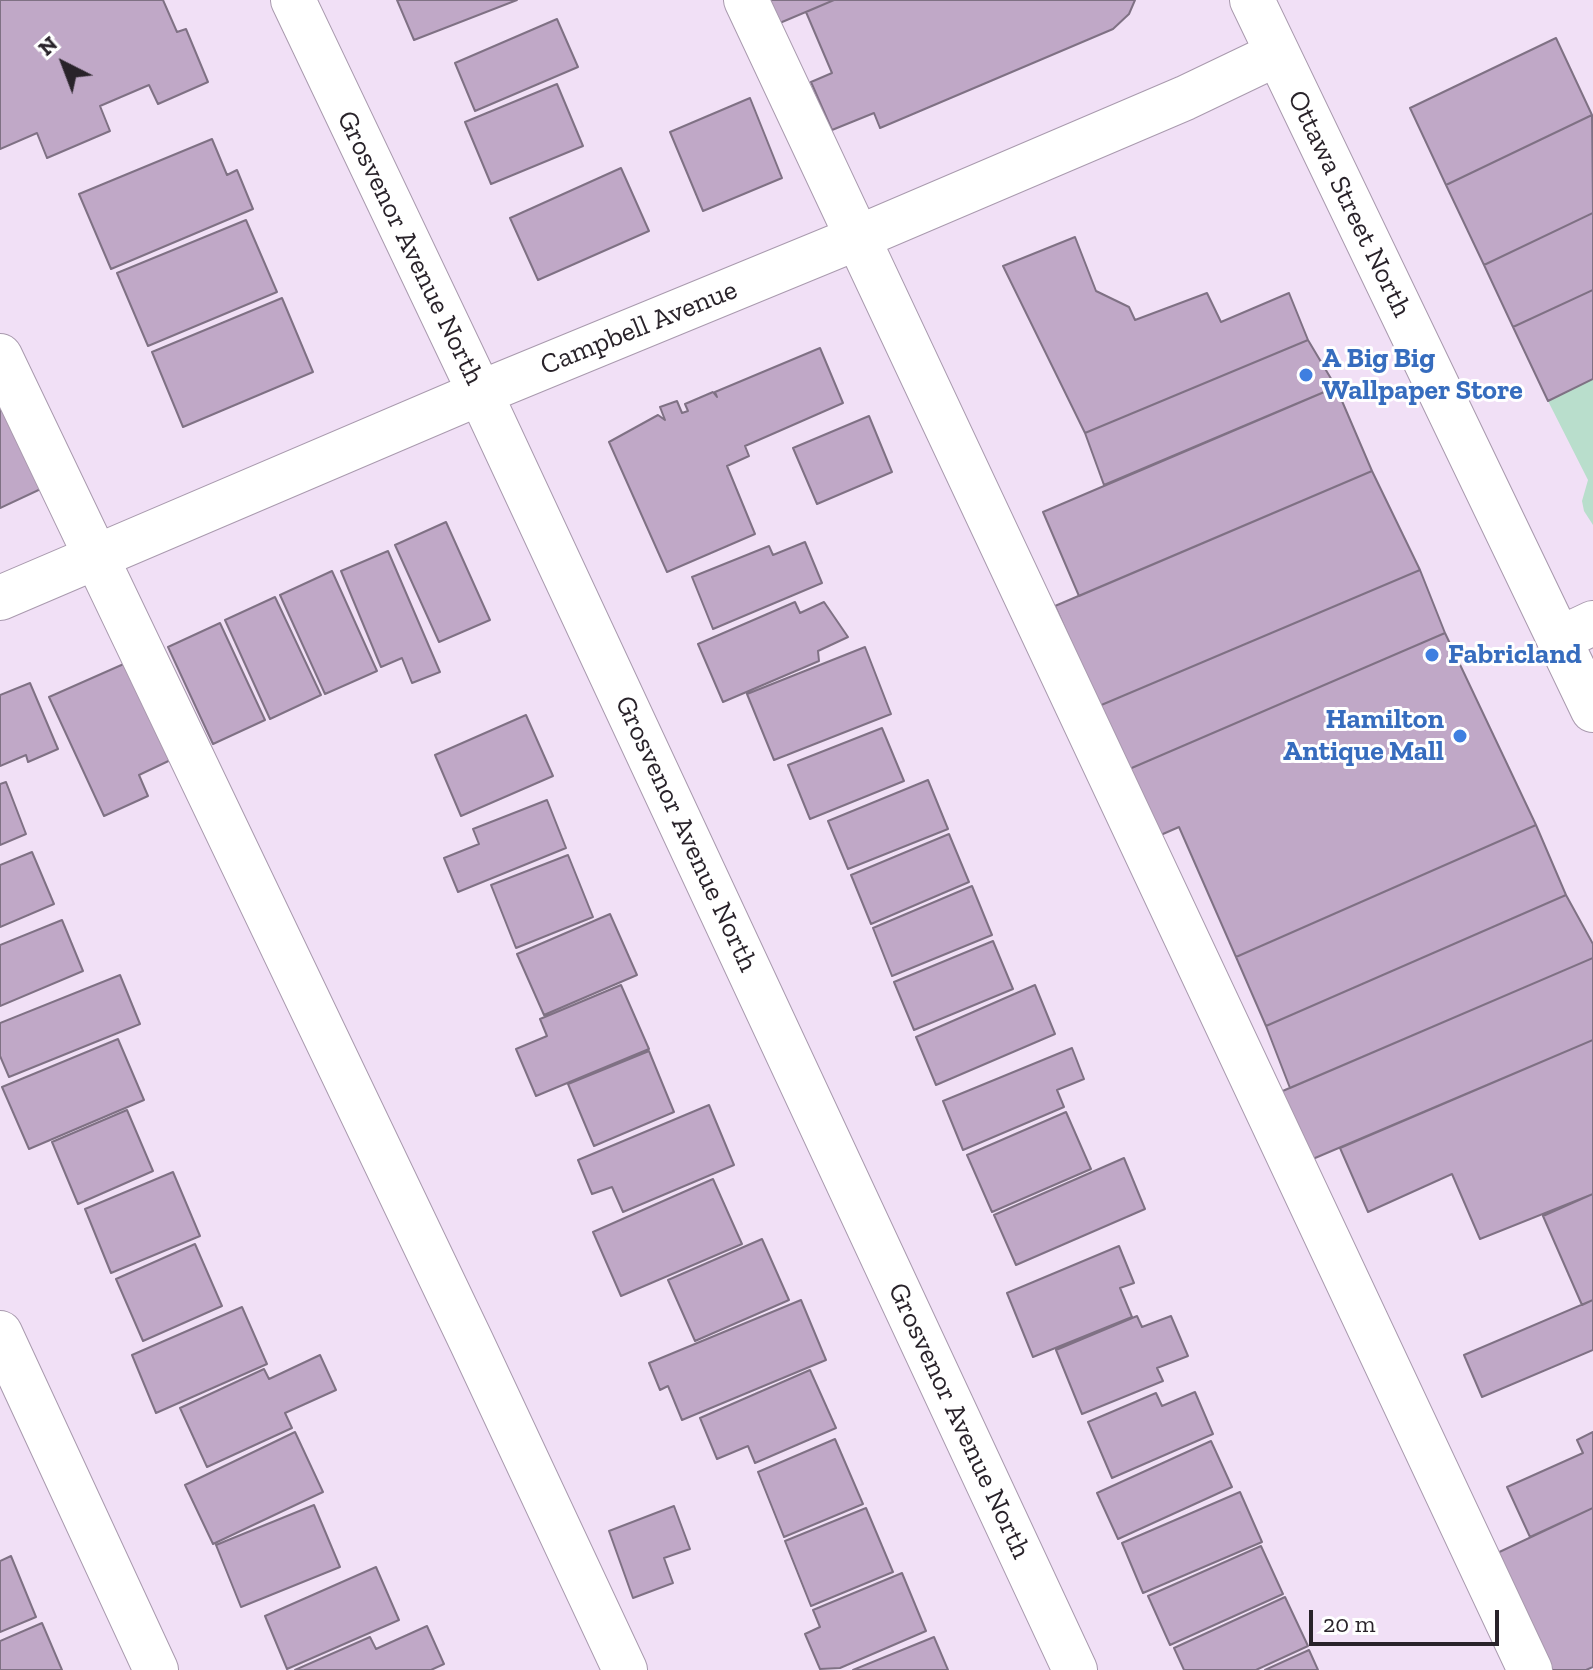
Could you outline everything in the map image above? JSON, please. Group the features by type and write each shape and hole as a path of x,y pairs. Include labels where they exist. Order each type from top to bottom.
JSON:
{"street":[{"name":"Grosvenor Avenue North","path":"293,0 480,393 1075,1670"},
{"path":"746,0 1530,1670"},
{"name":"Ottawa Street North","path":"1252,0 1277,54 1576,631 1593,710"},
{"name":"Campbell Avenue","path":"0,598 480,393 857,238 1185,98 1277,54"},
{"path":"0,356 625,1670"},
{"path":"0,1333 156,1670"}],"green space":[{"path":"1593,379 1593,525 1582,501 1588,480 1548,401"}],"building":[{"path":"0,0 163,0 177,32 186,29 208,82 158,104 149,85 100,106 110,131 47,158 37,133 0,149"},
{"path":"397,0 517,0 414,40"},
{"path":"764,0 834,0 775,25"},
{"path":"834,0 1135,0 1129,14 1113,29 880,128 874,113 832,130 811,82 832,73 806,12"},
{"path":"557,19 578,67 475,111 455,63"},
{"path":"1556,38 1592,115 1446,185 1410,108"},
{"path":"557,84 583,146 491,184 465,122"},
{"path":"750,98 782,178 703,211 670,132"},
{"path":"1592,115 1593,213 1484,265 1446,185"},
{"path":"212,139 227,175 237,170 253,209 111,269 79,194"},
{"path":"621,168 649,231 538,280 510,218"},
{"path":"1593,213 1593,290 1513,327 1484,265"},
{"path":"246,220 277,292 148,346 117,273"},
{"path":"1075,237 1096,291 1129,307 1135,320 1207,293 1221,322 1289,293 1308,340 1085,433 1003,266"},
{"path":"1593,290 1593,379 1548,401 1513,327"},
{"path":"282,298 313,372 183,427 152,352"},
{"path":"1308,340 1336,387 1104,485 1085,433"},
{"path":"820,348 843,403 745,446 749,456 727,466 755,534 667,572 609,442 658,415 665,420 660,407 677,401 682,413 688,411 685,404 713,392 717,397 715,392"},
{"path":"1336,387 1372,471 1079,596 1043,512"},
{"path":"0,392 45,487 0,508"},
{"path":"869,416 892,472 817,504 793,448"},
{"path":"1372,471 1420,570 1099,706 1055,606"},
{"path":"446,522 490,620 439,642 395,545"},
{"path":"805,542 822,583 713,629 692,577 769,546 773,555"},
{"path":"388,551 440,672 412,683 402,658 381,667 341,571"},
{"path":"1420,570 1445,633 1127,770 1099,706"},
{"path":"332,571 377,671 325,694 280,595"},
{"path":"275,597 321,695 270,719 225,620"},
{"path":"795,602 800,613 824,602 848,637 818,651 819,661 723,702 698,644"},
{"path":"220,623 265,720 213,744 168,647"},
{"path":"1445,633 1536,825 1236,957 1179,827 1156,837 1127,770"},
{"path":"865,647 891,714 774,760 747,694"},
{"path":"135,659 179,756 139,775 148,796 104,816 49,697"},
{"path":"30,683 58,749 28,762 26,755 0,766 0,695"},
{"path":"526,715 553,776 461,816 435,755"},
{"path":"882,728 904,781 810,819 788,765"},
{"path":"928,780 948,829 848,869 828,821"},
{"path":"6,782 26,834 0,845 0,784"},
{"path":"547,800 566,848 458,892 444,858 479,844 473,829"},
{"path":"1536,825 1566,895 1266,1026 1236,957"},
{"path":"949,834 969,882 871,924 851,875"},
{"path":"32,852 54,904 0,927 0,865"},
{"path":"568,855 593,917 516,948 491,885"},
{"path":"972,886 992,935 892,976 873,928"},
{"path":"1566,895 1593,944 1593,958 1290,1088 1266,1026"},
{"path":"610,914 637,975 544,1015 517,954"},
{"path":"62,920 83,971 0,1006 0,945"},
{"path":"993,941 1013,989 914,1030 894,982"},
{"path":"1593,958 1593,1040 1308,1161 1278,1093"},
{"path":"120,975 140,1024 9,1077 0,1056 0,1023"},
{"path":"621,985 649,1049 536,1096 516,1049 547,1036 540,1019"},
{"path":"1035,985 1055,1034 936,1085 916,1037"},
{"path":"118,1039 144,1100 29,1149 2,1087"},
{"path":"1593,1040 1593,1194 1480,1239 1452,1174 1368,1212 1340,1148"},
{"path":"1072,1048 1084,1079 1057,1090 1064,1107 963,1150 943,1101"},
{"path":"649,1051 674,1112 594,1146 568,1084"},
{"path":"709,1105 734,1165 623,1212 612,1187 592,1194 578,1160"},
{"path":"127,1110 153,1171 78,1204 52,1142"},
{"path":"1066,1112 1091,1169 992,1212 967,1155"},
{"path":"1124,1158 1145,1209 1016,1265 994,1215"},
{"path":"173,1172 200,1236 111,1273 85,1209"},
{"path":"713,1179 742,1244 621,1296 593,1232"},
{"path":"1593,1194 1593,1300 1582,1305 1543,1216"},
{"path":"762,1239 789,1300 695,1341 668,1280"},
{"path":"195,1244 222,1306 143,1341 116,1279"},
{"path":"1119,1246 1134,1283 1120,1288 1132,1317 1033,1357 1007,1293"},
{"path":"801,1300 826,1360 682,1420 668,1386 660,1390 649,1363"},
{"path":"1593,1300 1593,1350 1482,1397 1464,1355"},
{"path":"242,1307 267,1364 156,1413 132,1355"},
{"path":"1137,1316 1142,1327 1171,1316 1188,1356 1157,1368 1163,1381 1082,1414 1056,1350"},
{"path":"320,1355 336,1390 285,1413 292,1428 207,1467 180,1408 264,1369 269,1379"},
{"path":"810,1370 836,1428 755,1463 748,1446 717,1459 700,1418"},
{"path":"1195,1392 1213,1434 1112,1478 1088,1422 1156,1393 1162,1406"},
{"path":"295,1432 323,1492 213,1544 185,1485"},
{"path":"1593,1432 1593,1508 1530,1537 1507,1487 1583,1453 1577,1440"},
{"path":"835,1439 863,1504 784,1537 758,1472"},
{"path":"1211,1441 1232,1487 1118,1539 1097,1493"},
{"path":"1240,1492 1262,1542 1143,1593 1122,1543"},
{"path":"314,1505 340,1567 241,1607 216,1545"},
{"path":"674,1506 690,1549 664,1558 673,1583 633,1598 609,1531"},
{"path":"866,1508 893,1572 811,1606 785,1541"},
{"path":"1593,1508 1593,1667 1586,1670 1546,1670 1493,1555"},
{"path":"1261,1546 1283,1594 1170,1645 1148,1596"},
{"path":"11,1556 36,1617 0,1632 0,1561"},
{"path":"376,1567 399,1620 287,1669 265,1616"},
{"path":"902,1573 926,1631 840,1668 820,1669 805,1634 820,1627 813,1610"},
{"path":"1285,1597 1308,1646 1256,1670 1184,1670 1174,1648"},
{"path":"42,1623 62,1670 0,1670 0,1641"},
{"path":"427,1626 444,1664 431,1670 295,1670 370,1637 376,1649"},
{"path":"934,1637 948,1670 853,1670"},
{"path":"1309,1650 1318,1670 1265,1670"}],"place":[{"name":"A Big Big Wallpaper Store","path":"1306,375"},
{"name":"Fabricland","path":"1432,655"},
{"name":"Hamilton Antique Mall","path":"1460,736"}]}
